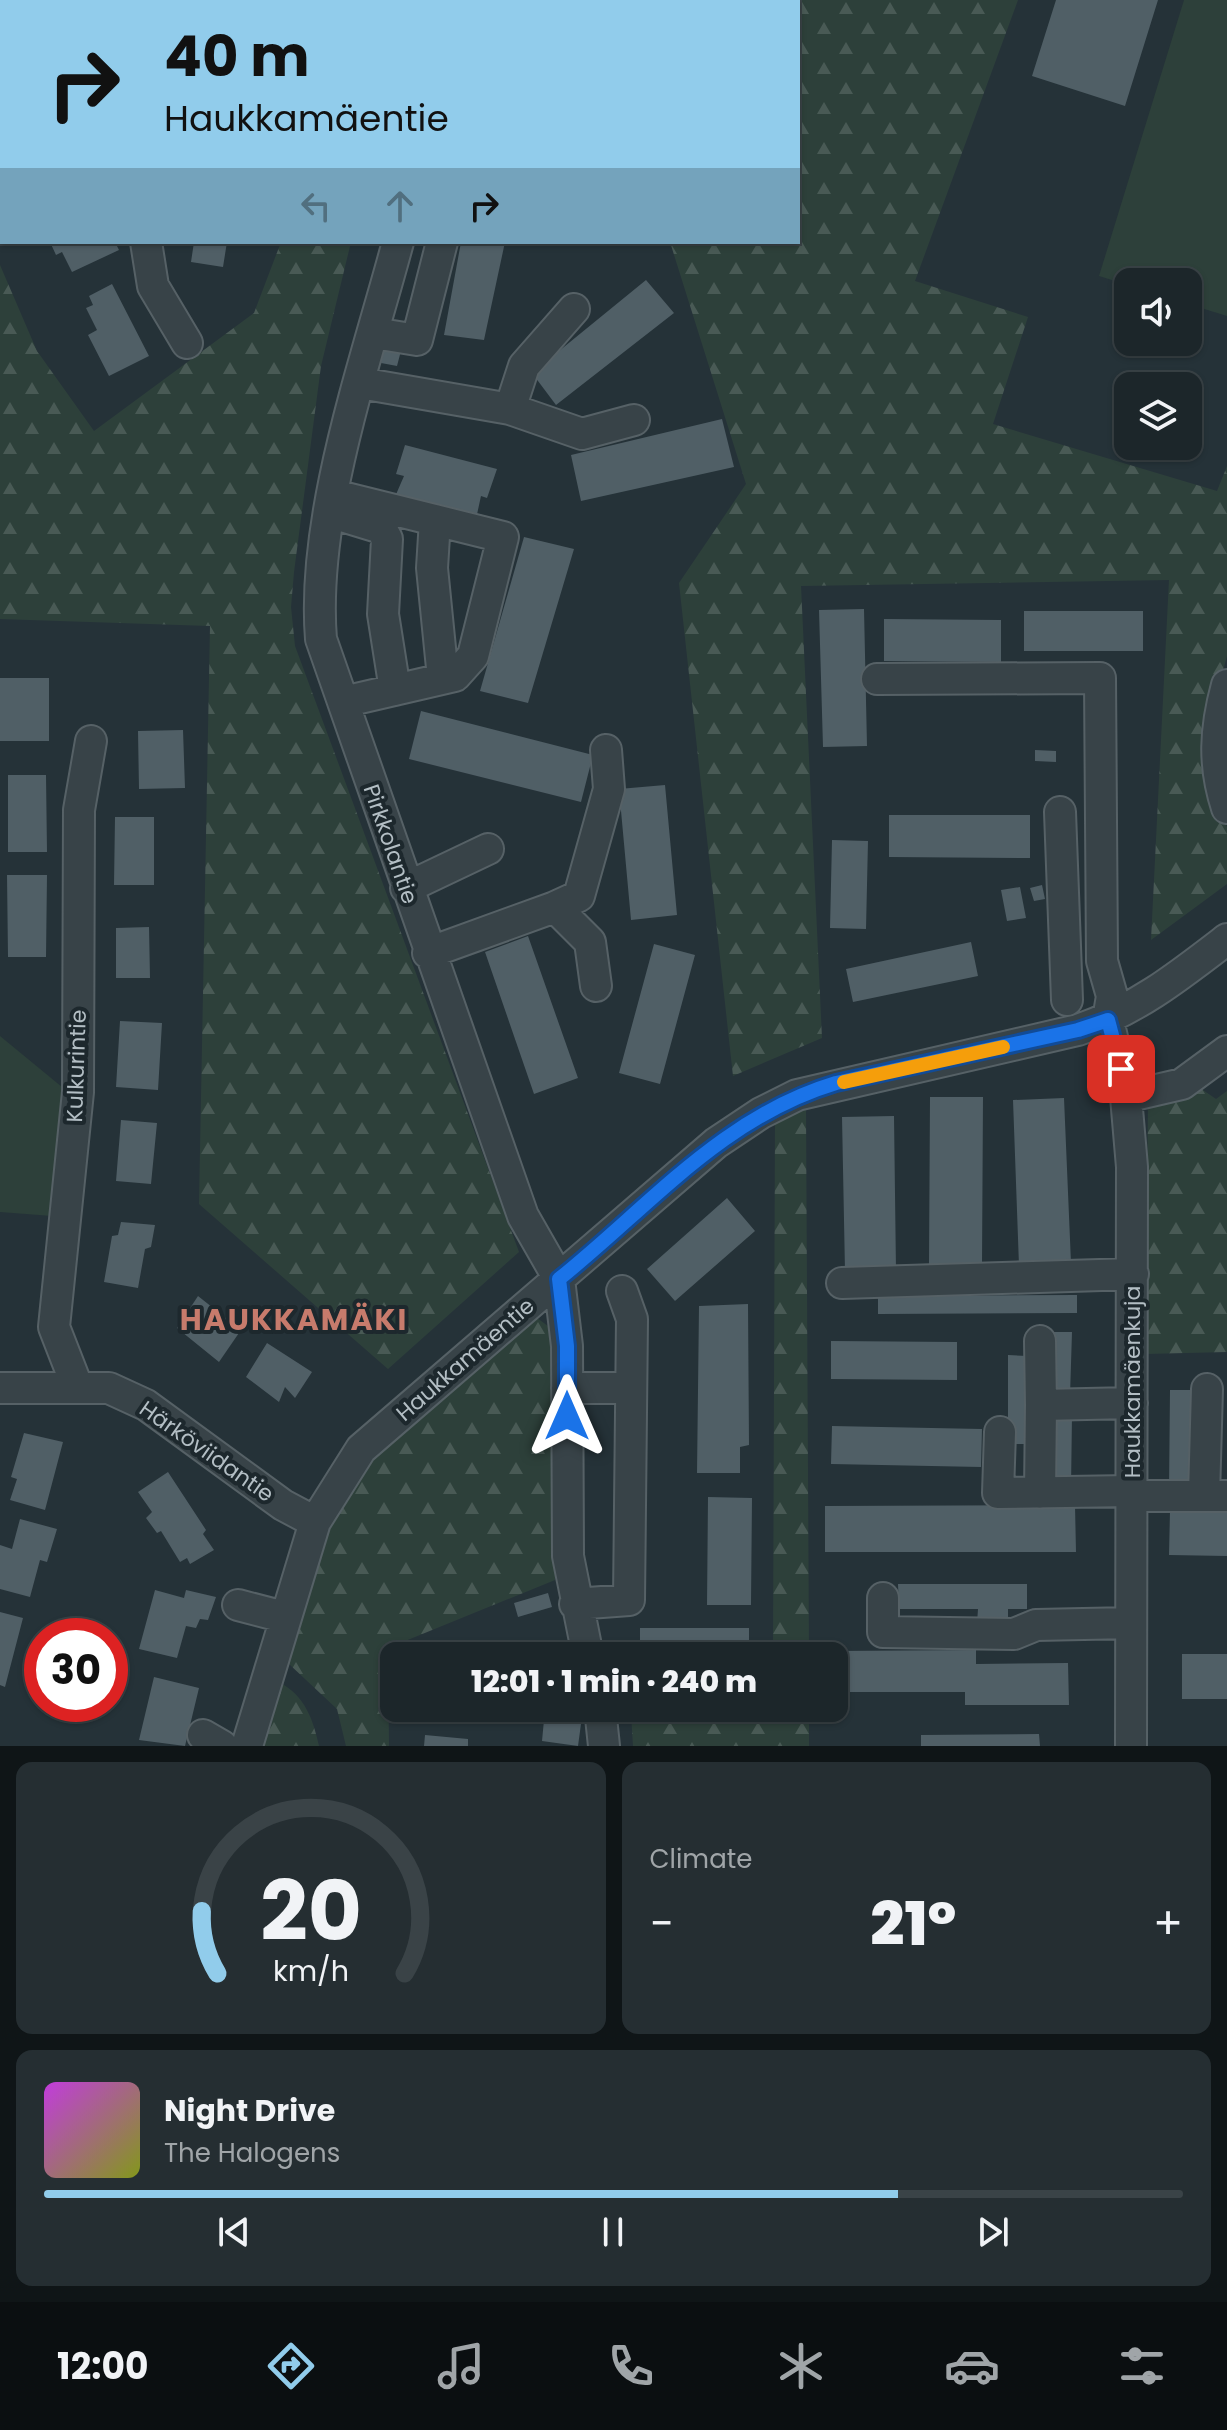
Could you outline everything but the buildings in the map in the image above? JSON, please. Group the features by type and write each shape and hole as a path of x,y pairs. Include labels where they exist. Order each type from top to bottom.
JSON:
{"street":[{"path":"146,244 153,286 187,343"},
{"name":"Pirkkolantie","path":"397,244 332,504 318,604 321,639 428,953 523,1216 559,1279"},
{"path":"374,333 417,340 441,244"},
{"path":"510,409 524,366 574,309"},
{"path":"359,388 510,409 582,434 634,420"},
{"path":"332,504 435,520 503,537 473,656 455,676 343,702"},
{"path":"332,504 381,528 387,539 383,614 395,690"},
{"path":"435,520 432,568 443,678"},
{"name":"Haukkamäenkuja","path":"877,679 1100,678 1102,961 1112,996 1108,1020 1126,1097 1132,1167 1131,1746"},
{"path":"1227,685 1219,712 1216,775 1227,808"},
{"name":"Kulkurintie","path":"77,1386 54,1327 78,1092 79,810 91,741"},
{"path":"428,953 579,896 609,789 606,750"},
{"path":"1060,812 1067,1000"},
{"path":"406,888 488,849"},
{"path":"555,907 590,942 596,986"},
{"name":"Haukkamäentie","path":"247,1746 315,1522 361,1449 716,1143 761,1113 797,1095 1078,1030 1108,1020 1157,994 1227,939"},
{"path":"1126,1097 1182,1084 1227,1051"},
{"path":"842,1283 1133,1274"},
{"path":"559,1279 567,1346 568,1556 584,1642"},
{"path":"575,1604 629,1600 632,1319 622,1291"},
{"path":"1040,1341 1040,1493"},
{"name":"Härköviidantie","path":"0,1388 109,1388 146,1405 283,1505 315,1522"},
{"path":"567,1388 631,1388"},
{"path":"1000,1432 998,1493 1216,1496 1207,1389"},
{"path":"1041,1405 1132,1403"},
{"path":"883,1598 883,1632 1014,1634 1036,1625 1131,1623"},
{"path":"238,1605 284,1617"},
{"path":"601,1722 604,1746"}],"green space":[{"path":"800,0 1018,0 915,281 1028,317 993,424 1217,491 1227,466 1227,656 1211,714 1221,815 1227,827 1227,884 1151,940 1169,580 801,586 822,1038 733,1076 679,583 746,484 671,244 800,244"},
{"path":"1184,0 1227,0 1227,316 1202,308 1202,268 1114,268 1114,281 1099,276"},
{"path":"280,244 351,244 321,366 294,572 291,607 295,646 519,1252 388,1369 199,1204 210,626 0,619 0,265 37,351 94,431 254,313"},
{"path":"0,1036 62,1087 52,1216 0,1212"},
{"path":"1200,1088 1216,1099 1227,1091 1227,1352 1145,1354 1148,1105"},
{"path":"806,1107 809,1642 773,1642 775,1120"},
{"path":"537,1318 556,1332 555,1580 403,1642 380,1642 380,1722 389,1722 389,1746 346,1746 337,1709 289,1664 329,1528 371,1461"},
{"path":"279,1682 302,1701 319,1746 262,1746"},
{"path":"632,1722 809,1722 809,1746 633,1746"}],"slow traffic":[{"path":"844,1082 1003,1047"}],"district":[{"name":"HAUKKAMÄKI","path":"294,1320"}],"route":[{"path":"567,1416 567,1346 559,1279 716,1143 761,1113 797,1095 836,1083 1078,1030 1108,1020 1121,1069"}]}
